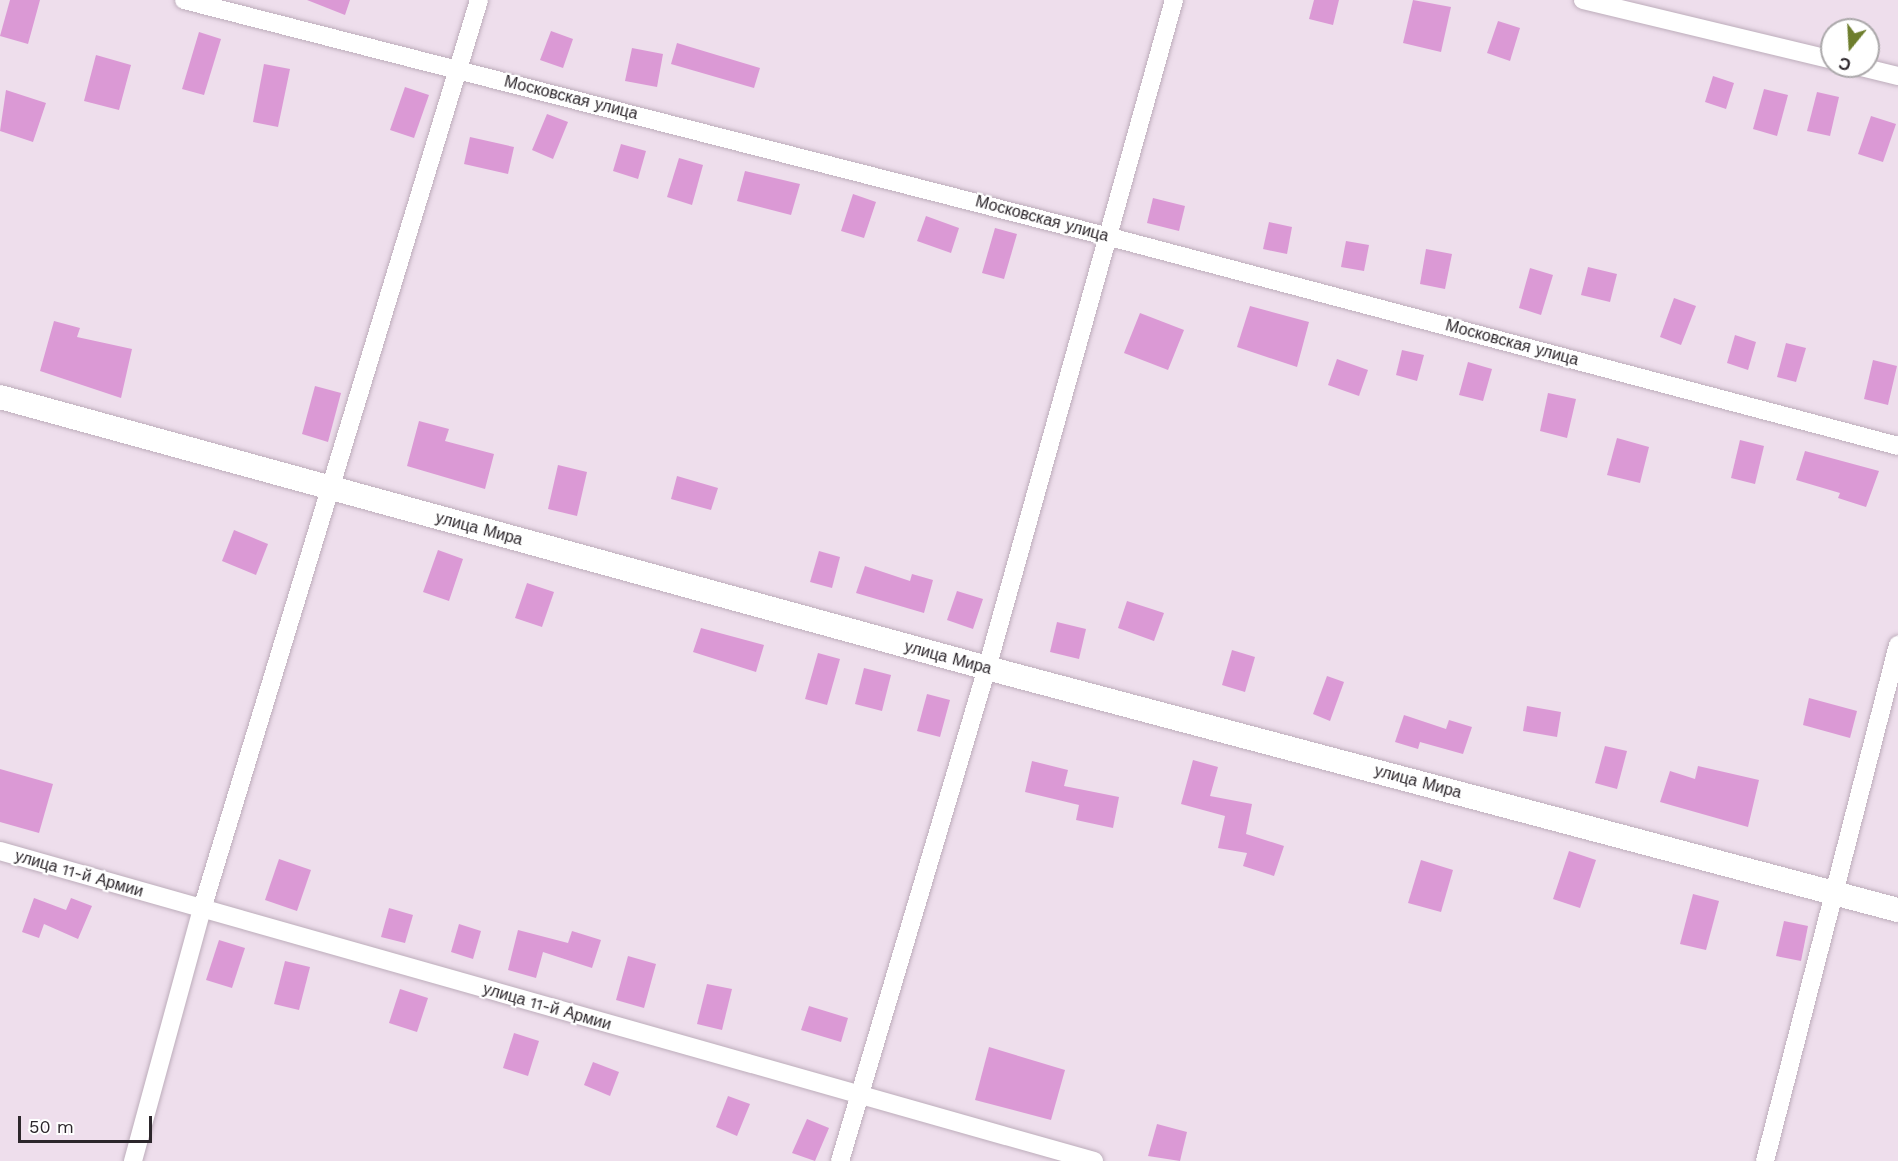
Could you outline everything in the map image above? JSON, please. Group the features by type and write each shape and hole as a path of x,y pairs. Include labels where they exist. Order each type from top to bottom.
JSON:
{"street":[{"name":"Московская улица","path":"184,0 461,69 1110,237 1898,446"},
{"path":"133,1161 202,909 461,69 479,0"},
{"path":"840,1161 987,668 1110,237 1174,0"},
{"path":"1583,0 1820,57"},
{"path":"1880,72 1898,76"},
{"name":"улица Мира","path":"0,397 987,668 1835,891 1898,910"},
{"path":"1765,1161 1898,645"},
{"name":"улица 11-й Армии","path":"0,852 1094,1161"}],"building":[{"path":"10,0 40,0 28,44 0,36"},
{"path":"307,0 350,0 345,15"},
{"path":"1314,0 1339,0 1333,25 1309,19"},
{"path":"1413,0 1451,7 1441,52 1403,43"},
{"path":"1498,21 1520,28 1510,61 1487,53"},
{"path":"551,31 573,39 563,68 540,60"},
{"path":"199,32 221,39 204,95 182,89"},
{"path":"677,43 760,68 754,88 671,64"},
{"path":"632,48 663,54 657,87 625,81"},
{"path":"96,55 131,65 119,110 84,101"},
{"path":"264,64 290,69 278,127 253,122"},
{"path":"1713,76 1734,83 1726,109 1705,102"},
{"path":"405,87 429,95 414,138 390,130"},
{"path":"1764,89 1788,95 1777,136 1753,129"},
{"path":"6,90 46,103 33,142 0,131"},
{"path":"1817,92 1839,97 1830,136 1807,131"},
{"path":"547,114 568,122 553,159 532,150"},
{"path":"1871,116 1896,124 1883,162 1858,154"},
{"path":"470,137 514,147 508,174 464,164"},
{"path":"621,144 646,151 638,179 613,171"},
{"path":"679,158 703,165 692,205 667,197"},
{"path":"745,171 800,184 791,215 737,201"},
{"path":"853,194 876,202 864,238 841,231"},
{"path":"1153,198 1185,206 1179,231 1147,223"},
{"path":"926,216 959,228 951,253 917,241"},
{"path":"1269,222 1292,227 1287,254 1263,249"},
{"path":"995,228 1017,234 1004,279 982,273"},
{"path":"1346,241 1369,245 1364,271 1341,267"},
{"path":"1426,249 1452,254 1445,289 1420,284"},
{"path":"1588,267 1617,274 1610,302 1581,295"},
{"path":"1530,268 1553,275 1541,315 1519,308"},
{"path":"1674,298 1696,306 1681,345 1660,337"},
{"path":"1250,306 1309,322 1297,367 1237,347"},
{"path":"1140,313 1184,330 1168,370 1124,353"},
{"path":"54,321 80,328 77,337 132,349 121,398 40,371"},
{"path":"1735,335 1756,342 1748,370 1727,363"},
{"path":"1786,343 1806,348 1796,382 1777,377"},
{"path":"1402,350 1424,355 1417,381 1396,375"},
{"path":"1337,359 1368,370 1359,396 1328,385"},
{"path":"1873,360 1897,366 1888,405 1864,399"},
{"path":"1468,362 1492,369 1483,401 1459,395"},
{"path":"315,386 341,393 328,442 302,434"},
{"path":"1548,393 1576,399 1567,438 1540,431"},
{"path":"419,421 449,429 445,441 494,454 485,489 407,466"},
{"path":"1617,438 1649,447 1640,483 1607,475"},
{"path":"1740,440 1764,446 1755,484 1731,478"},
{"path":"1805,451 1879,471 1866,507 1838,498 1840,493 1796,480"},
{"path":"558,465 587,472 577,516 548,509"},
{"path":"677,476 718,488 711,510 671,499"},
{"path":"234,530 268,544 256,575 222,561"},
{"path":"438,550 463,559 449,601 423,592"},
{"path":"819,551 840,557 832,588 810,582"},
{"path":"865,566 910,581 912,574 933,580 924,613 856,593"},
{"path":"527,583 554,592 542,627 515,618"},
{"path":"957,591 983,599 973,629 947,620"},
{"path":"1127,601 1164,613 1154,641 1118,628"},
{"path":"1057,622 1086,629 1079,659 1050,652"},
{"path":"701,628 764,645 756,672 693,652"},
{"path":"1232,650 1255,657 1245,692 1222,685"},
{"path":"818,653 840,659 827,705 805,699"},
{"path":"864,668 891,675 882,711 855,704"},
{"path":"1327,676 1344,682 1330,721 1313,714"},
{"path":"927,694 950,700 940,737 917,731"},
{"path":"1809,698 1857,711 1850,738 1803,725"},
{"path":"1527,706 1561,712 1557,737 1523,731"},
{"path":"1404,715 1446,729 1449,720 1472,727 1463,754 1420,742 1418,749 1395,742"},
{"path":"1605,746 1627,751 1617,789 1595,783"},
{"path":"1193,760 1218,767 1210,796 1252,804 1246,834 1284,846 1274,876 1243,866 1247,853 1218,848 1225,816 1181,804"},
{"path":"1032,761 1068,770 1064,786 1119,797 1113,828 1076,820 1079,805 1025,792"},
{"path":"1698,766 1759,780 1748,827 1660,802 1670,771 1695,779"},
{"path":"0,769 53,784 39,833 0,822"},
{"path":"1569,851 1596,860 1580,908 1553,899"},
{"path":"279,859 311,870 297,911 265,900"},
{"path":"1421,860 1453,870 1441,912 1408,903"},
{"path":"1693,894 1719,901 1706,950 1680,944"},
{"path":"34,898 66,910 71,898 92,906 78,939 44,924 39,938 22,932"},
{"path":"389,908 413,915 405,943 381,937"},
{"path":"1784,921 1808,926 1801,961 1776,956"},
{"path":"459,924 481,931 473,959 451,952"},
{"path":"518,930 568,943 572,931 601,940 592,968 543,952 536,978 508,970"},
{"path":"219,940 245,948 232,988 206,980"},
{"path":"628,956 656,964 644,1008 616,1000"},
{"path":"285,961 310,967 299,1010 274,1004"},
{"path":"707,984 732,989 722,1030 697,1024"},
{"path":"400,989 428,998 417,1032 389,1023"},
{"path":"809,1006 848,1018 841,1042 801,1030"},
{"path":"514,1033 539,1041 528,1076 503,1068"},
{"path":"989,1047 1065,1070 1051,1120 975,1100"},
{"path":"593,1062 619,1072 610,1096 584,1085"},
{"path":"728,1096 750,1104 737,1136 716,1127"},
{"path":"807,1119 829,1128 815,1161 792,1153"},
{"path":"1157,1124 1187,1132 1180,1161 1148,1156"}]}
